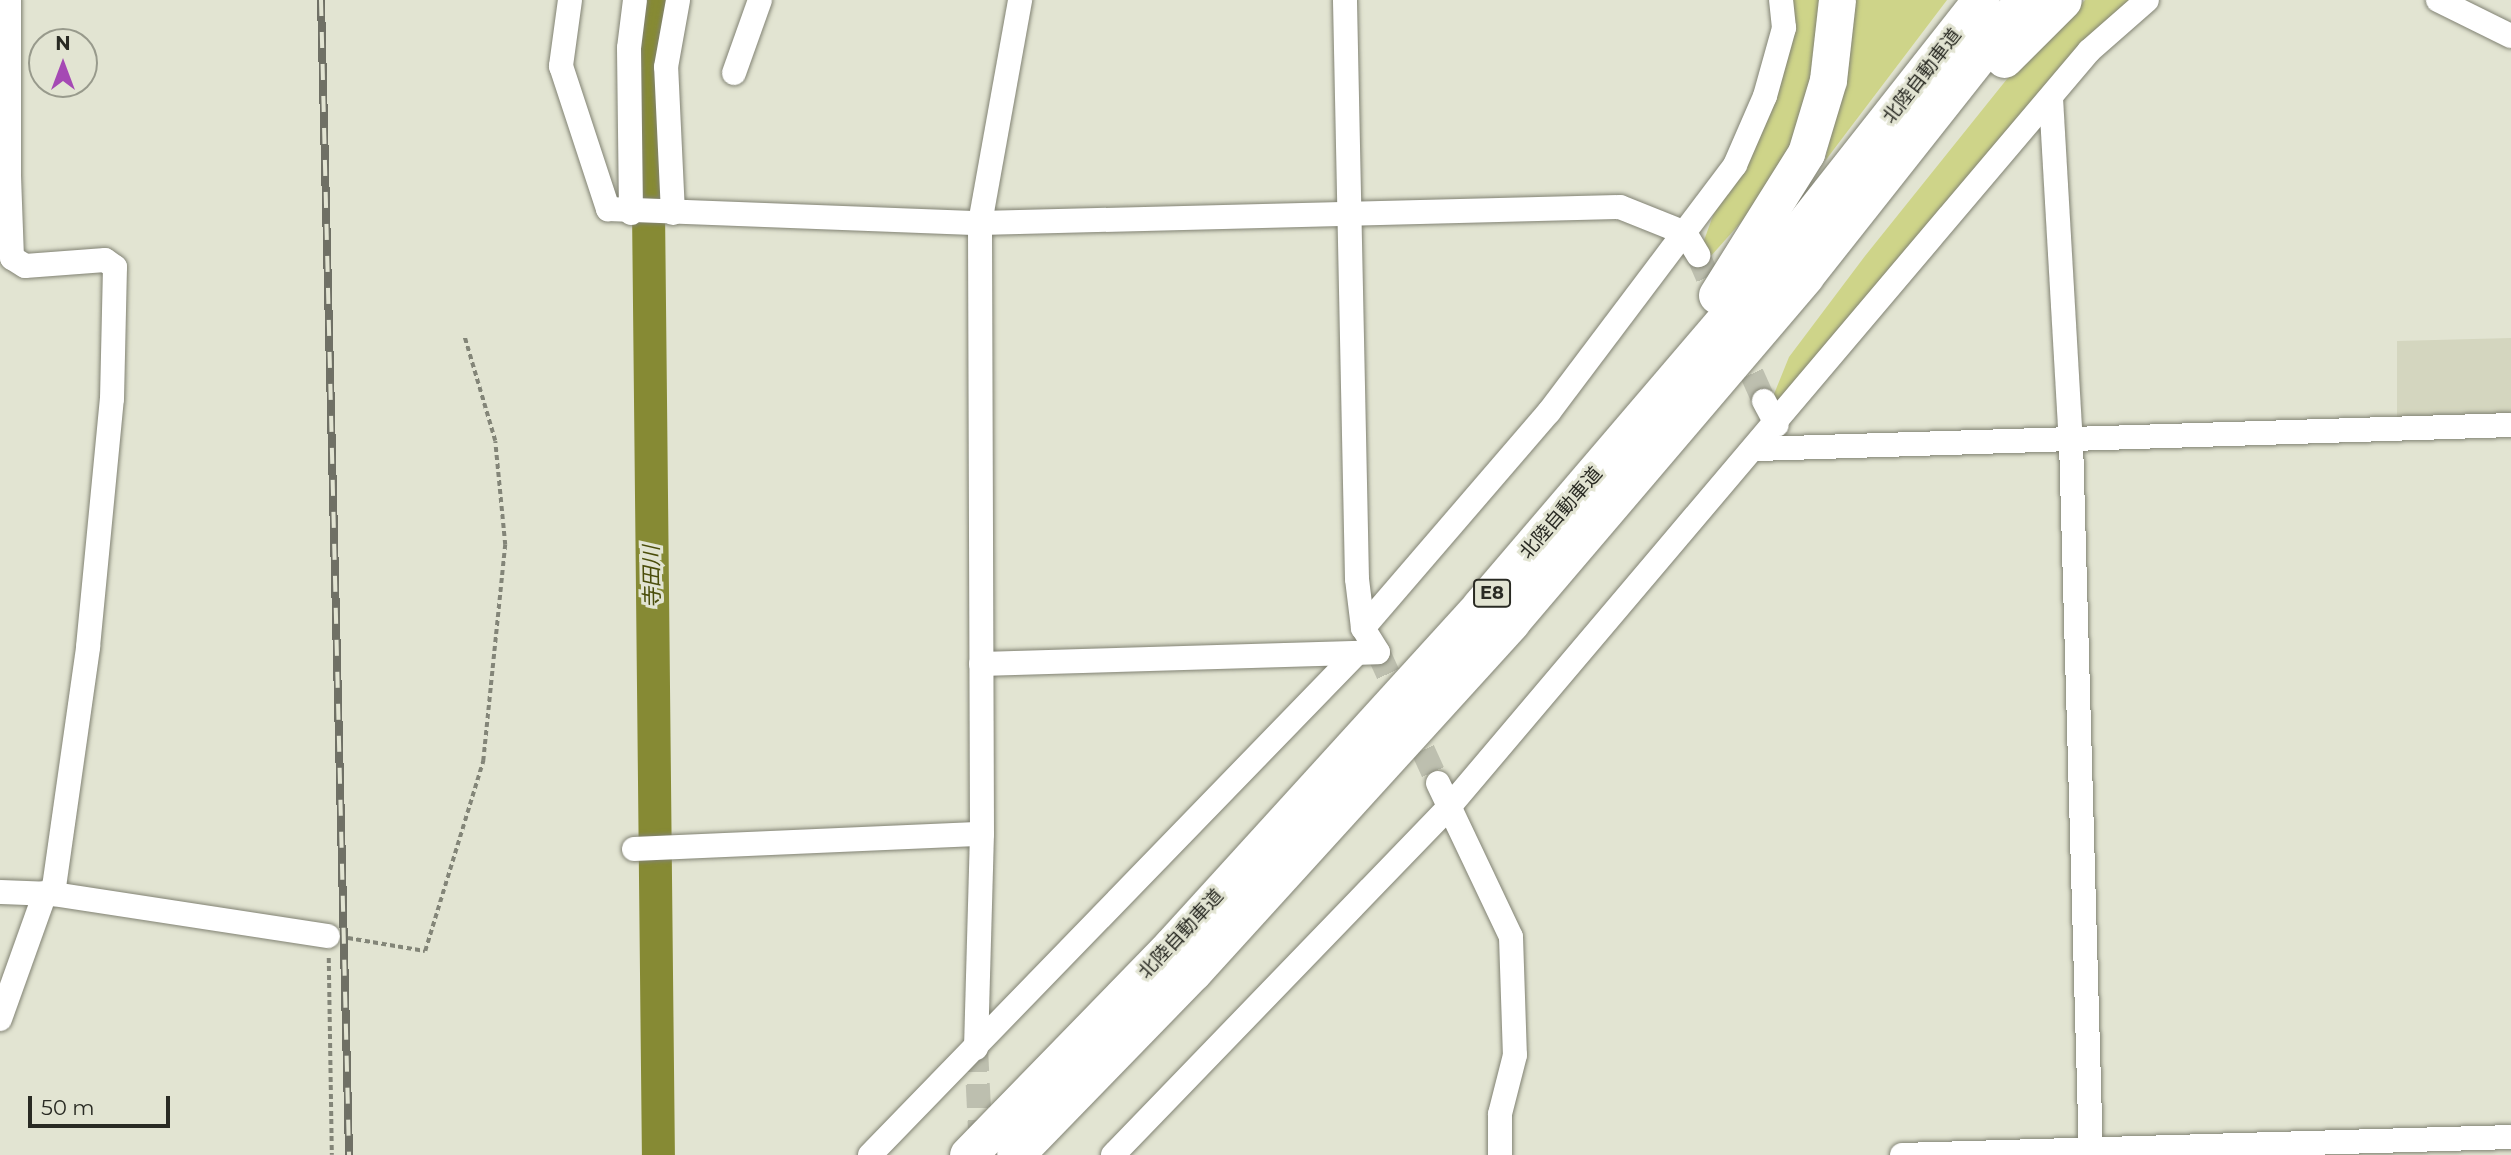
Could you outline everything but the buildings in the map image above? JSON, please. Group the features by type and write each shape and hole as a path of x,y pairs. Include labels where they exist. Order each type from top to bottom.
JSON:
{"highway":[{"path":"1481,605 1728,282 1790,187 1828,80 1837,0"},
{"name":"北陸自動車道","path":"968,1155 1172,945 1481,605 1780,255 1982,0"},
{"name":"北陸自動車道","path":"1015,1155 1360,790 1678,428 2023,0"},
{"path":"1678,428 1944,125 2063,0"}],"street":[{"path":"0,1019 49,894 88,647 112,399 115,267 105,260 25,267 12,258 5,175 9,0"},
{"path":"570,0 561,66 608,209 631,213 980,223 1620,207 1685,233 1698,255"},
{"path":"631,213 629,48 635,0"},
{"path":"673,213 666,67 678,0"},
{"path":"734,73 760,0"},
{"path":"976,1048 982,834 980,223 1020,0"},
{"path":"981,664 1355,655 1378,652 1363,628 1345,213 1345,0"},
{"path":"1363,628 1549,412 1735,165 1765,96 1784,28 1780,0"},
{"path":"1113,1155 1449,807 1757,449 2089,51 2147,0"},
{"path":"2438,0 2511,36"},
{"path":"2051,98 2071,440 2091,1152"},
{"path":"1764,401 1777,425"},
{"path":"1757,449 2511,425"},
{"path":"870,1155 1355,655"},
{"path":"1438,783 1511,937 1515,1055 1500,1114 1500,1155"},
{"path":"634,849 982,834"},
{"path":"0,892 49,894 328,936"},
{"path":"1902,1155 2091,1152 2511,1137"}],"path":[{"path":"332,1155 328,936 425,951 483,761 505,545 495,441 464,336"}],"shaded area":[{"path":"2511,338 2511,418 2397,421 2397,341"}],"green space":[{"path":"1792,0 1822,0 1821,47 1792,140 1768,192 1710,257 1703,243"},
{"path":"1848,0 1947,0 1825,161 1843,82"},
{"path":"2085,0 2130,0 2079,46 1784,409 1772,399 1789,357 1865,256 2007,79"}],"waterway":[{"name":"寺田川","path":"655,0 647,113 658,1155"}],"tunnel":[{"path":"1698,255 1720,305"},
{"path":"1737,341 1764,401"},
{"path":"1378,652 1438,783"},
{"path":"976,1048 981,1149"}],"railway":[{"path":"321,0 349,1155"}]}
